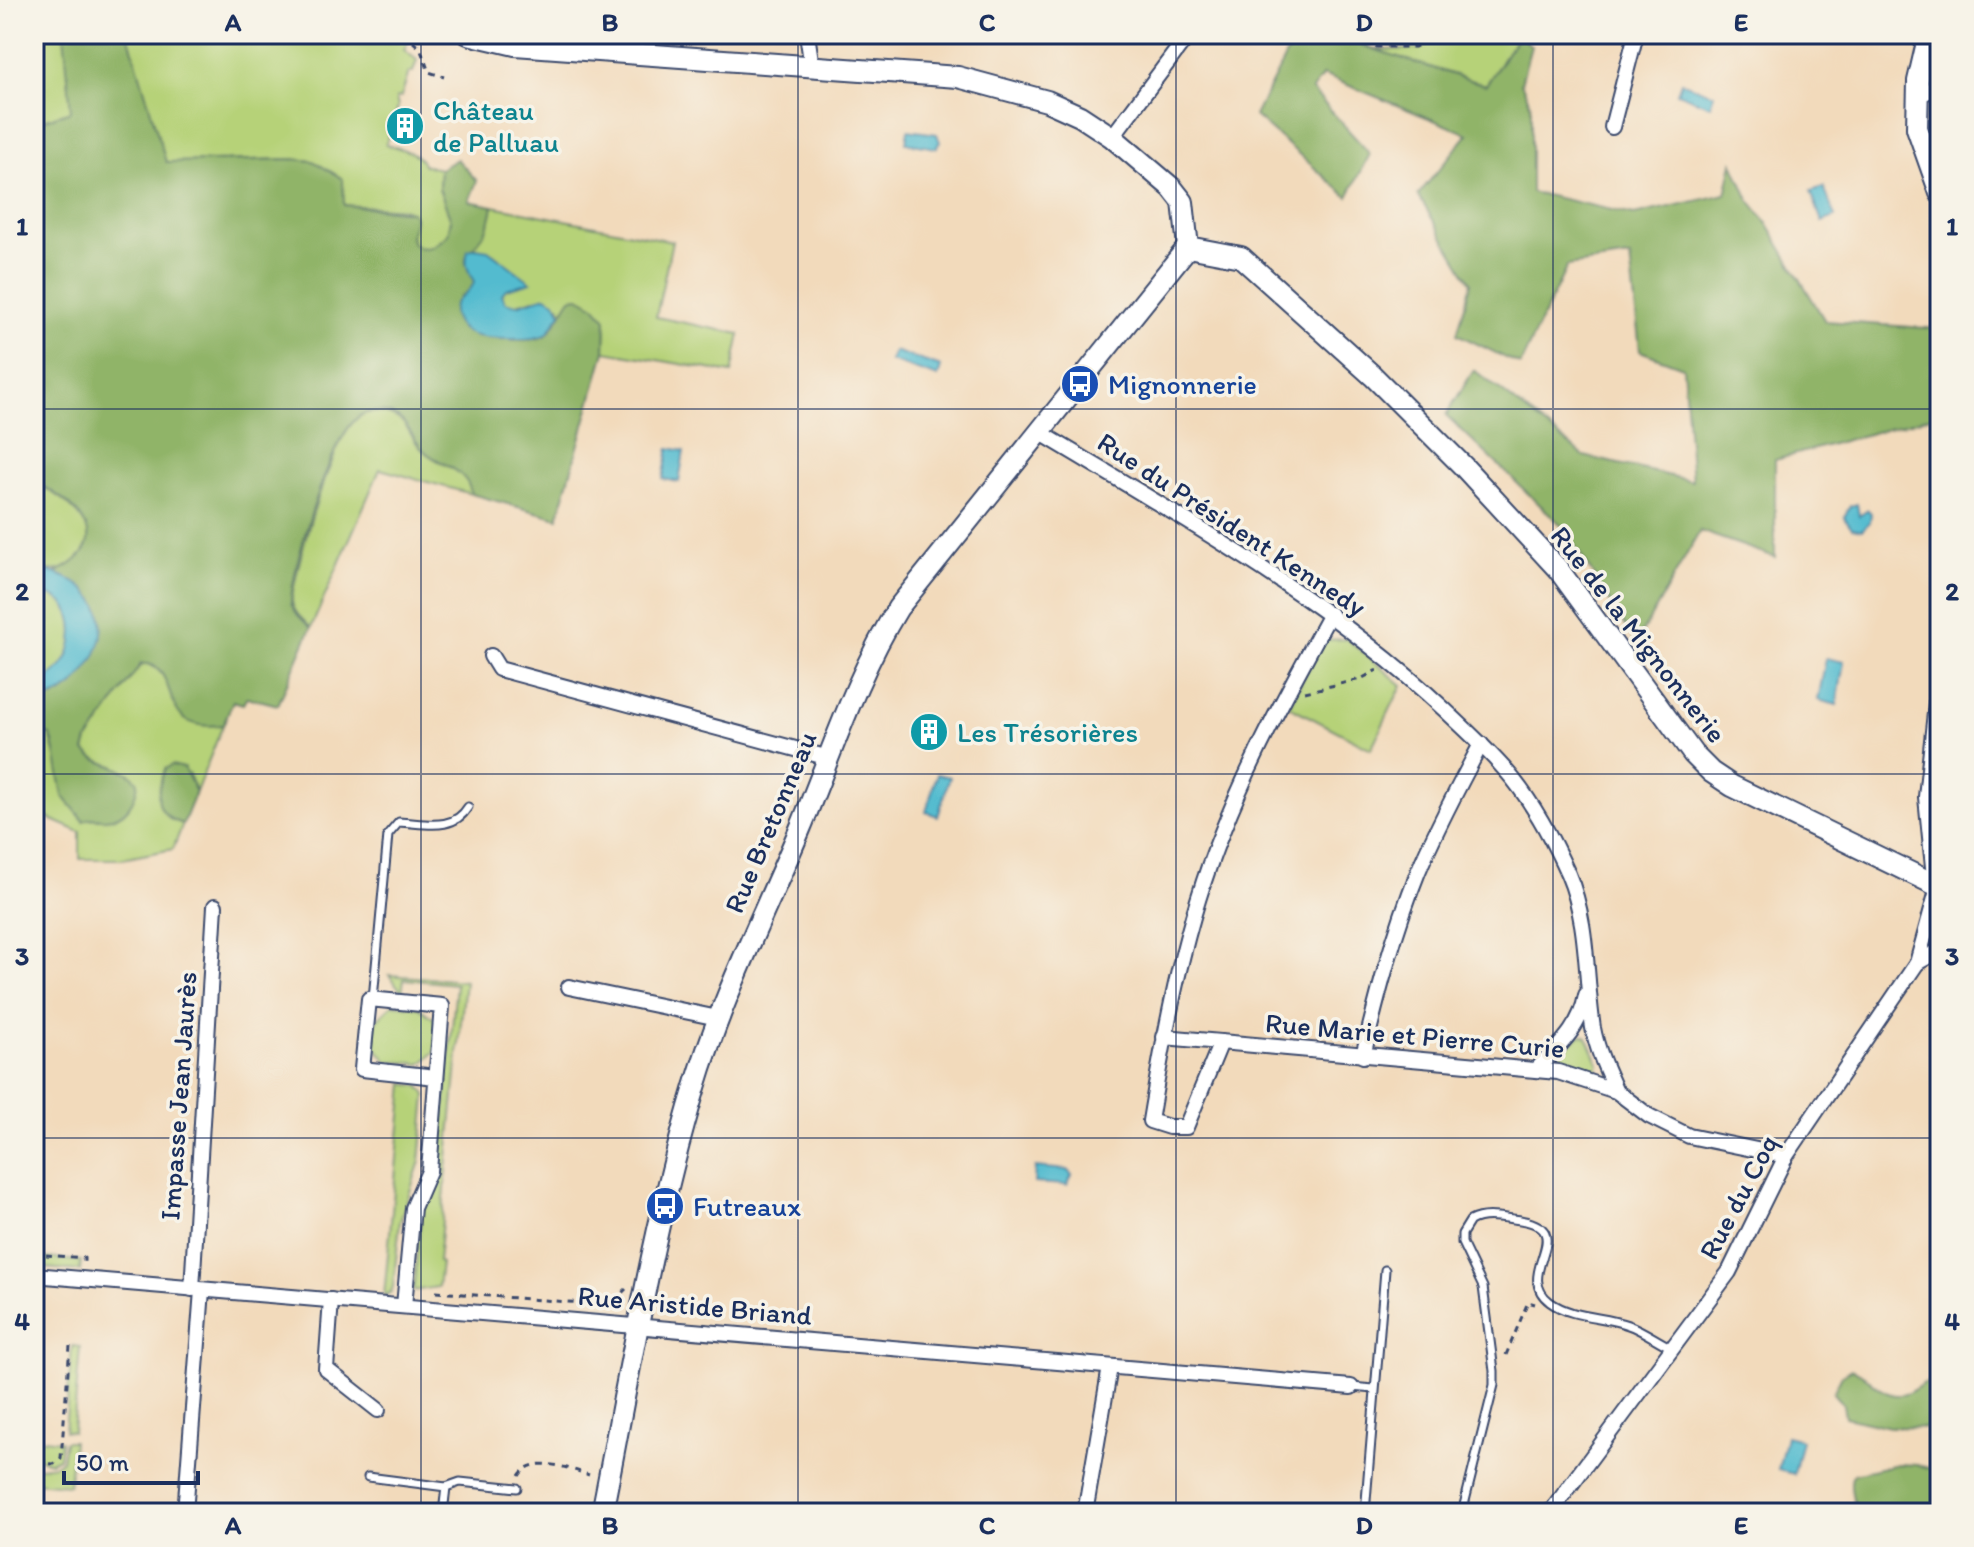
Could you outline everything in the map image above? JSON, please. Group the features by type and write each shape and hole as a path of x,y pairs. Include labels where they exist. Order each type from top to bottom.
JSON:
{"street":[{"path":"468,34 515,45 958,77 1010,89 1063,107 1112,137 1172,188 1183,202 1188,247"},
{"path":"807,34 812,67"},
{"path":"1112,137 1189,34"},
{"path":"1612,127 1636,34"},
{"path":"1929,34 1917,96 1917,128 1940,193"},
{"path":"1917,96 1940,86"},
{"name":"Rue Bretonneau","path":"602,1513 638,1327 695,1088 744,952 788,859 869,661 898,608 1188,247"},
{"name":"Rue de la Mignonnerie","path":"1188,247 1241,257 1373,376 1440,443 1558,569 1693,754 1711,772 1732,786 1939,887"},
{"name":"Rue du Président Kennedy","path":"1041,433 1271,574 1330,614 1387,658 1481,744 1513,778 1559,855 1577,901 1583,925 1593,1030 1616,1091"},
{"path":"1221,1042 1186,1127 1169,1127 1150,1121 1164,1037 1200,893 1254,757 1330,614"},
{"path":"491,656 499,669 829,758"},
{"path":"1939,887 1929,797 1940,694"},
{"path":"1363,1056 1380,984 1402,915 1440,822 1481,744"},
{"name":"Rue du Coq","path":"1550,1513 1729,1272 1786,1156 1917,963 1939,887"},
{"name":"Impasse Jean Jaurès","path":"185,1513 215,906"},
{"path":"1917,963 1940,950"},
{"name":"Rue du Président Kennedy","path":"1537,1069 1578,1023 1589,978"},
{"path":"569,987 718,1018"},
{"path":"404,1300 413,1208 429,1171 442,1006 369,999 362,1069 436,1077"},
{"name":"Rue Marie et Pierre Curie","path":"1164,1037 1537,1069 1581,1078 1616,1091 1649,1116 1689,1136 1786,1156"},
{"name":"Rue Aristide Briand","path":"34,1275 331,1300 404,1300 638,1327 1351,1387"},
{"path":"331,1300 326,1369 378,1410"},
{"path":"1085,1513 1110,1367"}],"lane":[{"path":"373,999 388,835 399,822 449,824 461,818 468,807"},
{"path":"1462,1513 1494,1385 1486,1297 1478,1272 1462,1243 1465,1228 1477,1217 1521,1220 1542,1227 1547,1233 1537,1268 1540,1288 1549,1301 1573,1312 1631,1326 1672,1348"},
{"path":"1365,1513 1385,1270"},
{"path":"1351,1387 1374,1389"},
{"path":"368,1477 446,1487 460,1482 517,1488"},
{"path":"443,1513 446,1487"}],"path":[{"path":"404,34 420,48 429,72 444,77"},
{"path":"1355,34 1377,47 1415,47 1441,35 1486,34"},
{"path":"1290,686 1308,693 1361,679 1376,672 1387,658"},
{"path":"404,1300 445,1291 609,1305 625,1291 628,1277"},
{"path":"1494,1385 1528,1302 1537,1305"},
{"path":"34,1306 39,1303"},
{"path":"34,1457 36,1465 54,1464 61,1458 70,1346"},
{"path":"34,1447 35,1436"},
{"path":"517,1488 521,1472 534,1464 568,1468 595,1477"}],"green space":[{"path":"34,34 411,34 404,50 417,60 413,72 409,72 401,97 396,98 398,107 386,144 413,154 423,165 440,169 439,188 451,220 448,234 432,246 418,247 411,237 415,218 405,209 343,205 343,179 313,161 283,159 34,167"},
{"path":"64,34 128,34 166,162 313,161 343,179 344,205 412,212 415,218 411,237 418,247 432,246 448,234 451,220 439,188 440,169 457,159 477,181 469,201 493,206 482,237 466,257 475,282 473,288 459,297 477,335 513,340 540,338 553,327 571,298 579,297 595,306 606,319 605,351 558,518 471,494 466,480 421,448 398,417 376,412 361,415 345,433 334,454 313,507 291,604 311,628 278,705 247,697 243,704 233,701 223,725 195,724 179,714 159,670 141,664 88,740 85,751 97,760 133,776 138,782 135,796 128,808 118,816 84,821 63,796 50,735 34,732 34,706 74,684 90,660 101,631 101,618 92,597 55,573 74,561 85,549 88,537 85,524 65,501 34,482 34,123 71,111"},
{"path":"1315,34 1326,34 1486,85 1520,34 1531,46 1521,83 1531,105 1531,192 1634,215 1726,194 1733,163 1749,200 1765,220 1825,321 1940,329 1940,414 1775,460 1775,557 1700,531 1636,643 1563,527 1446,415 1474,370 1584,456 1692,481 1683,367 1640,351 1630,257 1567,266 1520,365 1457,334 1471,283 1418,195 1468,134 1323,75 1312,90 1370,154 1348,197 1255,116 1290,47"},
{"path":"1326,34 1349,34 1372,48 1385,50 1418,49 1437,39 1519,34 1486,85"},
{"path":"1360,34 1394,34 1410,41 1413,34 1436,34 1398,46 1378,43"},
{"path":"493,206 672,241 656,317 740,334 732,373 605,351 606,320 564,308 561,313 559,305 534,299 512,305 505,302 502,294 506,289 528,283 494,254 468,250 485,231"},
{"path":"378,412 398,419 425,452 460,473 471,494 380,469 311,628 295,611 292,597 313,513 347,430 360,416"},
{"path":"34,482 67,503 85,523 87,546 75,562 64,569 34,568"},
{"path":"34,591 52,596 65,606 73,633 65,661 57,671 34,687"},
{"path":"1347,639 1402,685 1371,749 1289,706 1323,640"},
{"path":"146,663 158,670 178,712 187,720 223,725 196,792 189,774 169,819 183,824 173,849 122,859 80,859 80,832 34,812 34,732 50,735 56,755 88,818 103,819 116,767 91,758 85,751 88,740 136,670"},
{"path":"172,765 184,768 196,792 183,824 166,815 159,802 165,769"},
{"path":"389,975 465,981 438,1287 413,1291 421,1215 440,1161 456,984 404,979 402,992"},
{"path":"393,1004 418,1007 437,1021 435,1052 421,1064 387,1061 373,1044 376,1020"},
{"path":"1578,1036 1587,1037 1599,1064 1592,1075 1558,1064 1559,1056"},
{"path":"404,1084 419,1086 426,1095 420,1161 400,1222 393,1287 384,1296"},
{"path":"34,1257 81,1261 80,1271 34,1267"},
{"path":"72,1346 80,1347 73,1432 65,1431"},
{"path":"1851,1369 1885,1391 1897,1395 1940,1380 1940,1428 1890,1427 1845,1417 1843,1405 1833,1393 1842,1375"},
{"path":"37,1438 61,1441 59,1458 50,1462 40,1459 36,1453"},
{"path":"65,1441 73,1441 69,1485 34,1482 34,1469 62,1460"},
{"path":"1898,1464 1940,1471 1940,1513 1861,1513 1852,1495 1853,1474"}],"water":[{"path":"1681,82 1714,94 1710,106 1677,93"},
{"path":"908,130 937,134 940,142 936,148 906,143"},
{"path":"1824,187 1835,217 1822,222 1811,191"},
{"path":"468,250 488,250 531,282 506,289 502,294 505,302 517,305 546,296 555,301 561,313 547,334 519,339 494,338 473,335 459,325 453,314 454,306 474,282 466,259"},
{"path":"894,351 941,367 938,377 890,361"},
{"path":"669,448 684,451 679,482 663,479"},
{"path":"1857,504 1859,516 1868,510 1871,513 1870,522 1862,530 1852,528 1844,517 1850,506"},
{"path":"34,568 59,575 92,597 100,612 103,629 99,647 89,667 72,686 34,706 34,687 57,671 65,661 73,633 65,606 52,596 34,591"},
{"path":"1826,658 1844,662 1837,705 1818,700"},
{"path":"937,774 950,777 938,816 926,812"},
{"path":"1035,1167 1067,1170 1072,1175 1067,1185 1034,1183"},
{"path":"1786,1436 1802,1440 1794,1474 1778,1470"}],"place":[{"name":"Château de Palluau","path":"405,126"},
{"name":"Mignonnerie","path":"1080,384"},
{"name":"Les Trésorières","path":"929,732"},
{"name":"Futreaux","path":"665,1206"}]}
